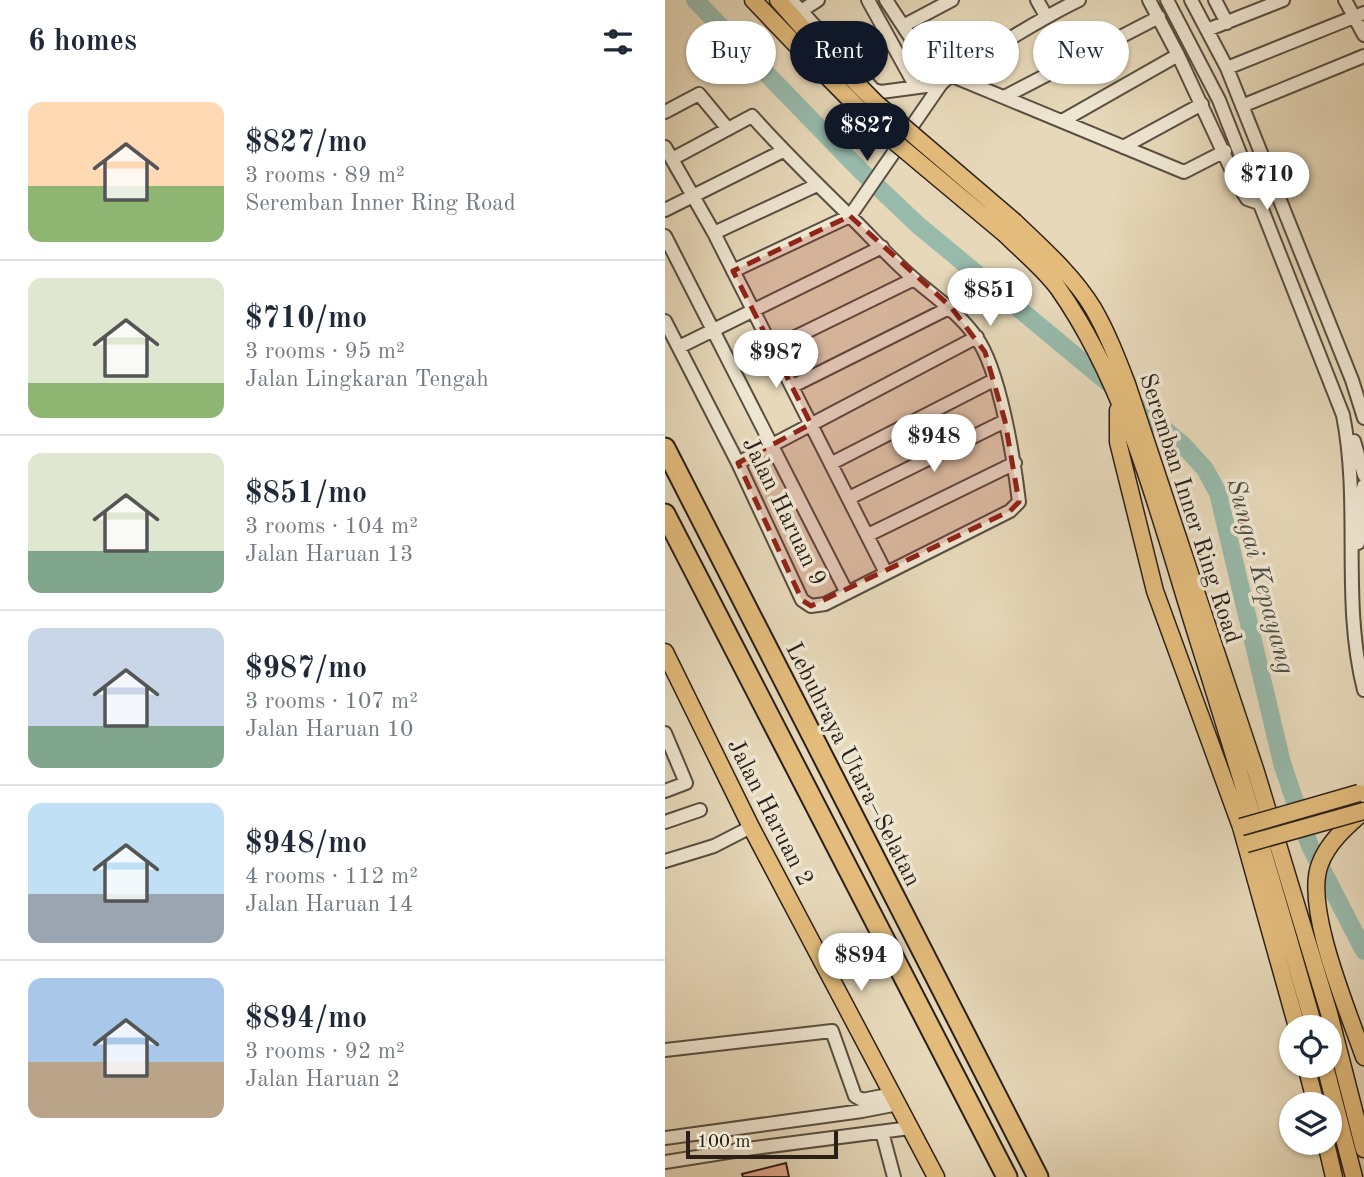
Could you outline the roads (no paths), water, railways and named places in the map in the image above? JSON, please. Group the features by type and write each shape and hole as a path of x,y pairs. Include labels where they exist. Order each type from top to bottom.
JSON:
{"highway":[{"name":"Lebuhraya Utara–Selatan","path":"665,449 1038,1177"},
{"path":"665,514 1007,1177"}],"main road":[{"name":"Seremban Inner Ring Road","path":"753,0 877,127 1006,235 1056,285 1088,337 1145,453 1256,772 1309,944 1364,1149"},
{"name":"Seremban Inner Ring Road","path":"778,0 876,103 1015,222 1059,264 1092,307 1115,353 1268,862 1311,1015"},
{"path":"1118,401 1118,442 1155,591 1241,827 1294,1015"},
{"name":"Jalan Haruan 2","path":"665,652 751,827 936,1177"},
{"path":"1241,827 1361,792"},
{"path":"1246,844 1364,811"},
{"path":"1364,811 1336,837 1325,854 1319,865 1316,891 1316,906 1326,942 1364,1056"},
{"path":"1328,1078 1354,1177"},
{"path":"1329,1155 1334,1177"}],"street":[{"path":"791,0 874,90 881,92 929,84"},
{"path":"801,11 818,0"},
{"path":"868,0 916,88"},
{"path":"886,0 902,24"},
{"path":"912,21 952,0"},
{"path":"1037,0 1046,16"},
{"path":"1019,33 1079,0"},
{"path":"1149,0 1247,199 1259,203"},
{"path":"1167,0 1219,100 1351,430 1364,474"},
{"path":"1191,0 1227,68 1352,380 1364,418"},
{"path":"1215,0 1227,23"},
{"path":"1207,30 1283,0"},
{"path":"1345,0 1359,15 1364,35"},
{"path":"1227,68 1359,15"},
{"path":"1004,97 1159,18"},
{"path":"1062,121 1178,55"},
{"path":"1242,106 1364,56"},
{"path":"733,271 850,216 942,84"},
{"path":"962,84 1004,97 1184,172 1225,151"},
{"path":"665,112 699,94 727,129"},
{"path":"1123,147 1202,104"},
{"path":"665,236 847,593 1010,511 1019,502 1015,463 1005,421 985,352 977,337 951,307 914,279 752,116 669,153 694,194 754,310 886,573"},
{"path":"665,210 783,150"},
{"path":"714,233 817,184"},
{"path":"679,347 882,247"},
{"path":"773,348 914,279"},
{"path":"793,386 951,307"},
{"name":"Jalan Haruan 9","path":"665,321 738,463 802,600 811,606 825,604 847,593"},
{"path":"738,463 977,337"},
{"path":"832,463 994,380"},
{"path":"1343,415 1349,461 1350,566 1357,656 1364,690"},
{"path":"849,498 1005,421"},
{"path":"868,535 1015,463"},
{"path":"1350,566 1357,554 1360,497 1364,485"},
{"path":"665,733 686,783 665,791"},
{"path":"665,822 701,810"},
{"path":"665,861 714,846 751,827"},
{"path":"665,1050 832,1031 855,1096 862,1100 895,1099"},
{"path":"665,1138 862,1111 895,1099"},
{"path":"665,1163 747,1149 910,1128"},
{"path":"881,1132 894,1177"}],"waterway":[{"name":"Sungai Kepayang","path":"695,0 861,171 918,225 1183,445 1205,469 1218,493 1282,763 1310,846 1364,951"}]}
